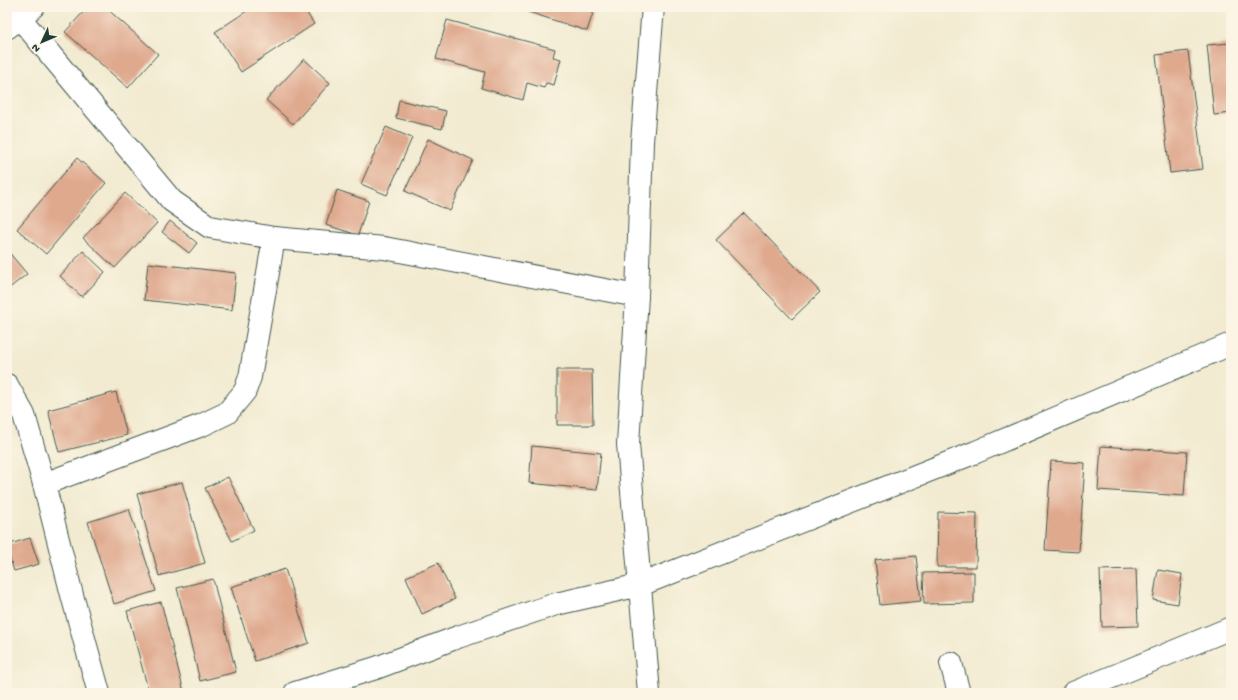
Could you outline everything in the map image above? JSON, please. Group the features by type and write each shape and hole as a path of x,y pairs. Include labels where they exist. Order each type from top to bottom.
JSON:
{"street":[{"path":"649,693 628,444 637,296 642,142 653,7"},
{"path":"20,18 172,201 210,226 274,238 384,248 637,296"},
{"path":"44,484 202,426 227,413 245,391 250,377 274,238"},
{"path":"295,693 376,668 458,637 556,604 640,585 976,452 1231,344"},
{"path":"7,385 24,415 44,484 99,693"},
{"path":"1073,693 1231,628"},
{"path":"951,663 959,693"}],"building":[{"path":"88,7 105,7 158,54 128,88 65,32"},
{"path":"253,7 303,7 314,24 241,72 215,32"},
{"path":"513,7 595,7 587,31"},
{"path":"447,20 555,49 553,57 561,59 554,85 546,83 544,88 527,83 523,100 481,88 485,72 436,59"},
{"path":"1231,43 1231,113 1214,115 1207,45"},
{"path":"1188,51 1203,169 1170,173 1156,55"},
{"path":"304,59 330,83 293,124 266,100"},
{"path":"399,100 446,111 442,129 396,118"},
{"path":"386,127 412,138 387,195 361,184"},
{"path":"428,139 473,160 450,211 405,191"},
{"path":"77,158 106,183 46,254 17,229"},
{"path":"337,190 369,201 358,235 326,225"},
{"path":"125,193 157,223 115,268 83,238"},
{"path":"744,213 820,292 792,319 716,240"},
{"path":"170,221 197,243 189,253 162,232"},
{"path":"7,250 27,274 7,290"},
{"path":"83,251 105,272 82,297 60,276"},
{"path":"148,263 236,273 232,310 144,300"},
{"path":"557,370 592,370 593,425 557,425"},
{"path":"116,392 127,435 59,452 48,410"},
{"path":"532,446 601,453 597,490 529,483"},
{"path":"1101,446 1187,452 1184,496 1098,490"},
{"path":"1051,461 1085,463 1079,552 1045,550"},
{"path":"228,477 254,530 232,541 205,488"},
{"path":"182,482 205,563 159,576 137,494"},
{"path":"129,509 156,591 114,604 88,522"},
{"path":"938,512 977,513 976,567 937,567"},
{"path":"30,538 39,564 14,571 7,545"},
{"path":"916,556 921,601 880,605 875,560"},
{"path":"438,563 455,599 422,614 406,577"},
{"path":"285,569 309,643 255,661 231,587"},
{"path":"1136,569 1138,626 1102,627 1100,570"},
{"path":"1158,570 1182,574 1178,604 1153,600"},
{"path":"974,572 974,603 924,604 923,573"},
{"path":"213,579 236,672 200,681 177,588"},
{"path":"161,602 184,692 149,693 127,611"}]}
